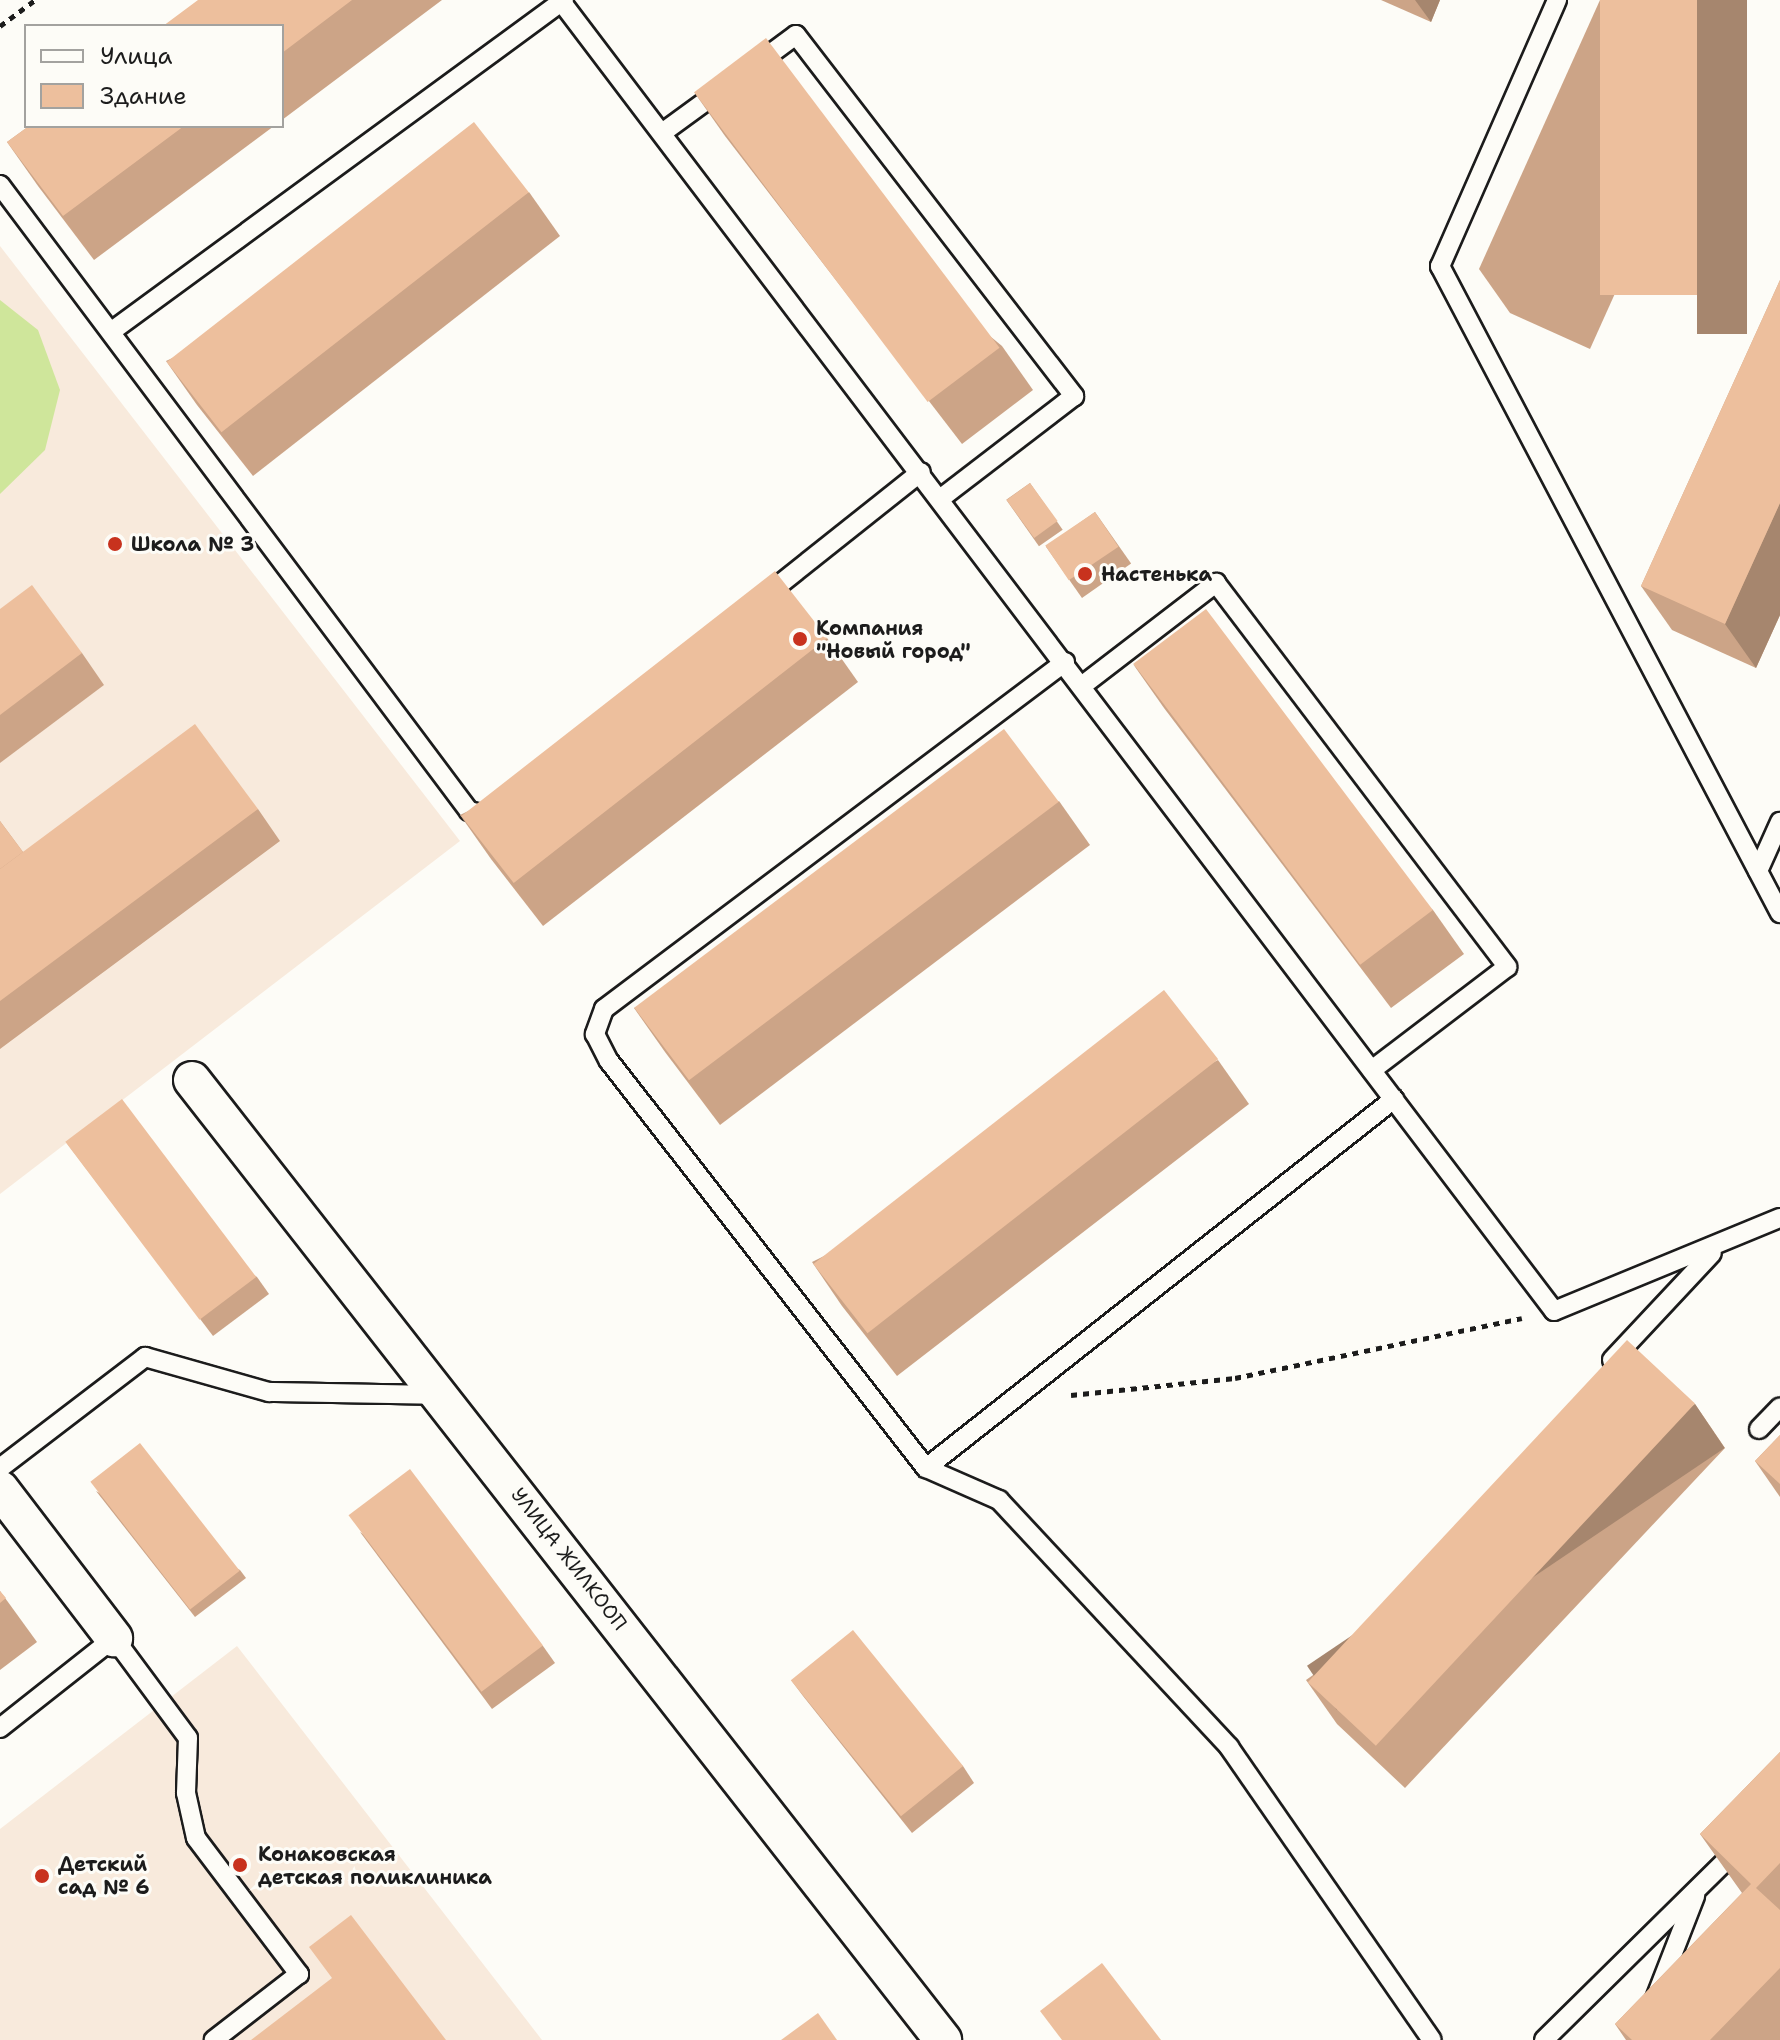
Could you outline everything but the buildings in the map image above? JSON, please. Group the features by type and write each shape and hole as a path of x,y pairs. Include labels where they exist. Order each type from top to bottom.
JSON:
{"street":[{"name":"УЛИЦА ЖИЛКООП","path":"192,1080 442,1395 943,2040"},
{"path":"0,1489 114,1638"}],"lane":[{"path":"1557,0 1440,266 1780,913"},
{"path":"112,331 562,1 1083,685 1554,1311 1717,1248 1780,1218"},
{"path":"662,133 796,35 1074,396 941,498"},
{"path":"0,185 469,811 480,819 504,805"},
{"path":"749,609 921,472"},
{"path":"1083,685 1216,583 1507,967 1372,1070"},
{"path":"1065,662 604,1009 595,1034 609,1061 926,1468 999,1500 1229,1747 1432,2040"},
{"path":"1758,871 1780,822"},
{"path":"926,1468 1007,1401 1394,1099"},
{"path":"1598,1376 1717,1248"},
{"path":"0,1468 145,1357 269,1392 442,1395"},
{"path":"1759,1429 1780,1407"},
{"path":"0,1728 114,1638 188,1738 186,1793 196,1838 299,1974 214,2040"},
{"path":"1544,2040 1749,1837"},
{"path":"1639,2040 1698,1890"}],"path":[{"path":"0,26 35,0"},
{"path":"1007,1401 1235,1378 1554,1311"}],"shaded area":[{"name":"Школа № 3","path":"0,246 460,841 0,1194"},
{"name":"Конаковская детская поликлиника","path":"237,1646 542,2040 0,2040 0,1829"}],"green space":[{"path":"0,300 38,330 60,390 45,450 0,494"}],"place":[{"name":"Школа № 3","path":"115,544"},
{"name":"Настенька","path":"1085,574"},
{"name":"Компания \"Новый город\"","path":"800,639"},
{"name":"Конаковская детская поликлиника","path":"240,1865"},
{"name":"Детский сад № 6","path":"42,1876"}]}
